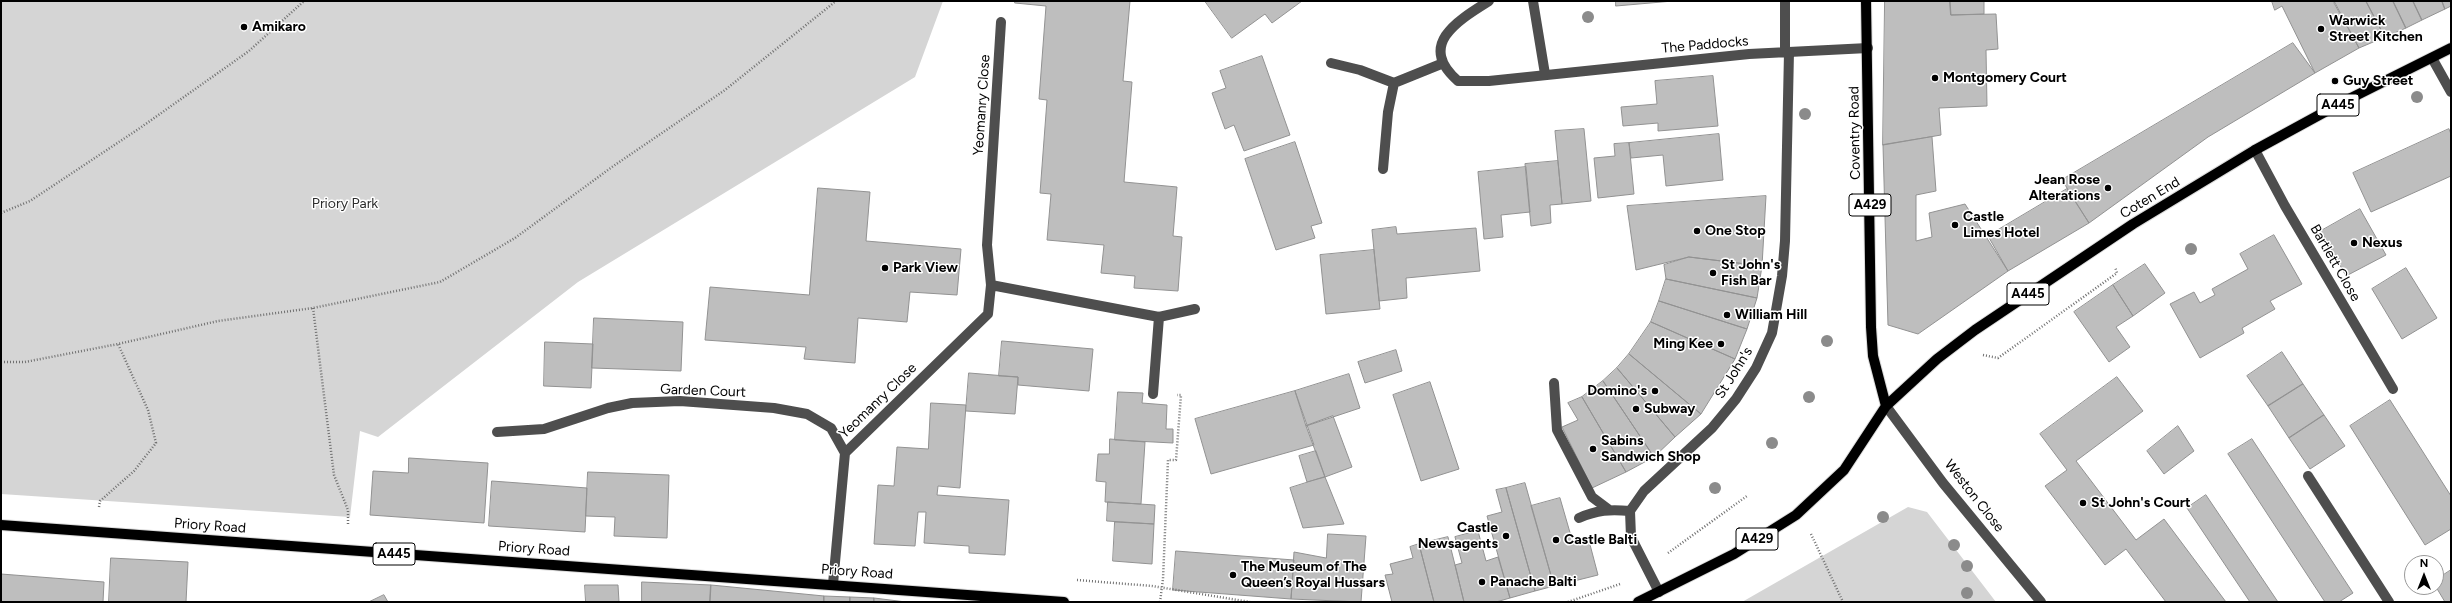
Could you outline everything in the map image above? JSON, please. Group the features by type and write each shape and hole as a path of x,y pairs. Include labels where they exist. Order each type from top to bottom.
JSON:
{"main road":[{"name":"Coventry Road","path":"1866,1 1868,48 1871,327 1873,356 1886,406"},
{"name":"Coten End","path":"1886,406 1937,359 1975,330 2133,224 2255,150 2343,102 2451,48"},
{"name":"A429","path":"1638,602 1734,554 1796,515 1844,470 1886,406"},
{"name":"Priory Road","path":"1,524 833,584 990,600 1064,602"}],"street":[{"path":"1331,63 1360,70 1394,83 1441,64 1440,53 1447,32 1456,22 1489,1"},
{"path":"1533,1 1545,74"},
{"name":"St John's","path":"1630,511 1644,491 1684,456 1712,428 1736,399 1756,368 1772,333 1782,276 1788,177 1788,93 1785,1"},
{"name":"Yeomanry Close","path":"833,584 845,453 988,314 991,285 987,246 1001,22"},
{"name":"The Paddocks","path":"1441,64 1458,81 1489,81 1545,74 1787,52 1868,48"},
{"path":"2432,58 2451,92"},
{"path":"1383,169 1388,112 1394,83"},
{"name":"Bartlett Close","path":"2255,150 2393,389"},
{"path":"991,285 1159,317 1195,309"},
{"path":"1153,394 1159,317"},
{"path":"1554,383 1557,430 1592,497 1608,509"},
{"name":"Garden Court","path":"497,432 544,429 608,408 632,403 680,401 774,408 807,414 831,428 845,453"},
{"name":"Weston Close","path":"1886,406 1943,483 2041,602"},
{"path":"2308,476 2389,602"},
{"path":"1579,518 1595,511 1608,509 1630,511 1630,537 1659,592"}],"path":[{"path":"1,213 30,201 140,128 249,51 304,1"},
{"path":"1,362 25,362 118,344 218,321 313,308 440,282 515,238 612,167 725,90 836,1"},
{"path":"1998,358 2117,272"},
{"path":"313,308 334,475 348,510 346,549"},
{"path":"97,531 100,500 134,471 156,443 148,410 118,344"},
{"path":"1153,394 1181,395 1176,460 1168,460 1163,578 1160,602"},
{"path":"1668,553 1747,496"},
{"path":"1811,534 1843,602"},
{"path":"1568,602 1628,581"}],"green space":[{"name":"Priory Park","path":"1,1 943,1 915,77 578,282 378,437 360,431 350,517 1,494"},
{"path":"1908,507 1927,512 1996,602 1742,602"}],"building":[{"path":"1015,1 1130,1 1123,81 1132,82 1124,182 1177,187 1173,236 1182,237 1178,291 1134,288 1135,276 1101,273 1104,245 1047,240 1051,194 1040,193 1047,100 1039,99 1046,6 1015,3"},
{"path":"1205,1 1302,1 1272,23 1265,14 1232,38"},
{"path":"1616,1 1673,1 1616,6"},
{"name":"Montgomery Court","path":"1885,1 1950,1 1951,15 1996,14 1998,49 1986,50 1987,106 1939,108 1941,135 1883,145"},
{"path":"1950,1 1984,1 1984,14 1951,15"},
{"name":"Warwick Street Kitchen","path":"2272,1 2334,1 2359,48 2315,73 2282,6 2275,10"},
{"path":"2337,1 2366,1 2385,37 2359,48 2334,3"},
{"path":"2366,1 2393,1 2406,28 2385,37"},
{"path":"2393,1 2413,1 2422,20 2406,28"},
{"path":"2413,1 2442,1 2445,9 2422,20"},
{"path":"2442,1 2451,1 2451,6 2445,9"},
{"path":"2293,43 2315,73 2208,137 2089,223 2062,180"},
{"path":"1262,56 1290,135 1244,151 1234,125 1225,129 1212,93 1226,88 1220,71"},
{"path":"1713,76 1718,126 1658,131 1658,123 1623,126 1621,107 1657,104 1655,81"},
{"path":"1584,129 1591,201 1562,204 1555,131"},
{"path":"2449,129 2451,134 2451,176 2371,212 2353,173"},
{"path":"1719,134 1723,180 1666,186 1663,155 1631,158 1629,143"},
{"name":"Castle Limes Hotel","path":"1932,137 1936,191 1916,195 1916,241 1932,237 1929,213 1965,204 2008,271 1918,334 1888,325 1883,145"},
{"path":"1295,142 1322,223 1311,226 1315,238 1276,250 1245,159"},
{"path":"1629,143 1634,194 1598,198 1594,158 1615,156 1614,144"},
{"path":"1558,161 1562,204 1550,205 1551,223 1531,226 1525,164"},
{"path":"1526,167 1530,212 1501,215 1503,237 1484,239 1478,172"},
{"name":"Park View","path":"818,188 870,192 866,241 961,249 957,295 910,292 907,322 858,318 855,363 804,359 806,347 705,340 710,287 809,295"},
{"path":"2067,189 2089,223 2008,271 1988,236"},
{"name":"One Stop","path":"1766,196 1762,266 1689,257 1636,270 1627,206"},
{"name":"Nexus","path":"2360,209 2386,255 2346,276 2321,231"},
{"path":"1396,227 1397,234 1476,228 1480,271 1406,278 1407,298 1379,301 1372,230"},
{"path":"2274,235 2302,284 2270,301 2275,309 2242,328 2244,333 2200,358 2170,304 2194,292 2200,303 2215,295 2212,289 2248,269 2240,254"},
{"path":"1374,250 1380,309 1326,314 1320,255"},
{"name":"St John's Fish Bar","path":"1689,257 1762,266 1757,298 1666,279 1664,265"},
{"path":"2145,264 2165,293 2133,316 2113,285"},
{"path":"2406,268 2437,318 2402,339 2372,289"},
{"name":"William Hill","path":"1666,279 1757,298 1747,329 1659,301"},
{"path":"2113,285 2133,316 2116,327 2130,347 2109,362 2074,312"},
{"name":"Ming Kee","path":"1659,301 1747,329 1735,359 1651,322"},
{"path":"594,318 683,322 681,371 592,368"},
{"path":"1651,322 1735,359 1701,414 1629,354"},
{"path":"1002,341 1093,349 1089,391 1018,385 1018,377 999,376"},
{"path":"545,342 593,344 591,388 544,386"},
{"path":"1396,350 1402,371 1365,383 1358,362"},
{"path":"2282,352 2303,384 2268,406 2247,376"},
{"name":"Domino's","path":"1629,354 1701,414 1675,437 1617,368"},
{"name":"Subway","path":"1617,368 1675,437 1654,457 1603,381"},
{"path":"969,373 1018,377 1015,414 966,411"},
{"path":"1349,374 1360,408 1306,426 1295,391"},
{"name":"St John's Court","path":"2117,377 2143,411 2076,461 2136,540 2164,519 2226,602 2166,602 2126,549 2105,565 2045,486 2067,470 2040,434"},
{"path":"1603,381 1654,457 1626,472 1582,397"},
{"path":"1430,382 1459,469 1421,481 1393,395"},
{"path":"2303,384 2324,415 2289,438 2268,406"},
{"path":"1295,391 1314,445 1211,474 1195,419"},
{"path":"1118,392 1143,393 1142,403 1167,405 1166,429 1173,429 1173,443 1115,440"},
{"name":"Sabins Sandwich Shop","path":"1582,397 1626,472 1592,488 1562,427 1578,420 1568,403"},
{"path":"2390,400 2451,496 2451,529 2425,545 2350,426"},
{"path":"931,403 966,405 960,488 938,486 937,495 1009,500 1005,555 969,553 969,546 924,543 926,512 918,512 915,546 874,544 878,485 894,486 897,447 928,449"},
{"path":"2324,415 2345,446 2310,469 2289,438"},
{"path":"1333,416 1352,467 1325,477 1306,426"},
{"path":"2178,426 2194,451 2164,474 2147,451"},
{"path":"1110,439 1145,442 1141,504 1105,502 1106,482 1096,481 1098,454 1109,454"},
{"path":"2252,439 2353,593 2339,602 2325,602 2228,454"},
{"path":"1316,451 1325,477 1307,482 1299,456"},
{"path":"409,458 488,463 484,523 370,515 373,471 408,473"},
{"path":"588,472 669,475 667,538 614,536 615,517 586,516"},
{"path":"1325,477 1344,524 1303,528 1290,488"},
{"path":"492,481 587,488 585,532 489,526"},
{"path":"1525,483 1554,586 1535,591 1506,488"},
{"name":"Castle Newsagents","path":"1506,488 1535,591 1510,598 1487,516 1502,512 1496,490"},
{"path":"2206,495 2278,602 2250,602 2187,508"},
{"name":"Castle Balti","path":"1560,498 1573,543 1588,537 1598,575 1554,586 1531,506"},
{"path":"1108,502 1155,505 1154,524 1107,521"},
{"path":"1115,522 1154,524 1152,564 1113,561"},
{"name":"Panache Balti","path":"1478,531 1486,561 1498,557 1510,598 1496,602 1464,602 1455,565 1462,563 1455,537"},
{"path":"1328,534 1366,536 1361,602 1291,599 1294,552 1326,558"},
{"path":"1448,537 1464,602 1434,602 1419,544"},
{"path":"1419,544 1434,602 1392,602 1385,575 1393,574 1390,564 1413,558 1410,547"},
{"name":"The Museum of The Queen’s Royal Hussars","path":"1176,551 1294,560 1291,599 1173,590"},
{"path":"111,558 188,562 186,602 109,602"},
{"path":"2451,570 2451,602 2445,602 2441,595 2444,595 2444,575"},
{"path":"1,574 104,582 103,602 1,602"},
{"path":"642,582 711,585 710,602 642,602"},
{"path":"585,585 618,585 619,602 586,602"},
{"path":"711,585 824,596 824,602 710,602"},
{"path":"384,595 388,602 369,602"},
{"path":"824,596 850,597 850,602 824,602"},
{"path":"850,597 874,598 874,602 850,602"},
{"path":"874,598 906,602 874,602"}],"place":[{"name":"Amikaro","path":"244,27"},
{"name":"Warwick Street Kitchen","path":"2321,29"},
{"name":"Montgomery Court","path":"1935,78"},
{"name":"Guy Street","path":"2335,81"},
{"name":"Jean Rose Alterations","path":"2108,188"},
{"name":"Castle Limes Hotel","path":"1955,225"},
{"name":"One Stop","path":"1697,231"},
{"name":"Nexus","path":"2354,243"},
{"name":"Park View","path":"885,268"},
{"name":"St John's Fish Bar","path":"1713,273"},
{"name":"William Hill","path":"1727,315"},
{"name":"Ming Kee","path":"1721,344"},
{"name":"Domino's","path":"1655,391"},
{"name":"Subway","path":"1636,409"},
{"name":"Sabins Sandwich Shop","path":"1593,449"},
{"name":"St John's Court","path":"2083,503"},
{"name":"Castle Newsagents","path":"1506,536"},
{"name":"Castle Balti","path":"1556,540"},
{"name":"The Museum of The Queen’s Royal Hussars","path":"1233,575"},
{"name":"Panache Balti","path":"1482,582"}]}
